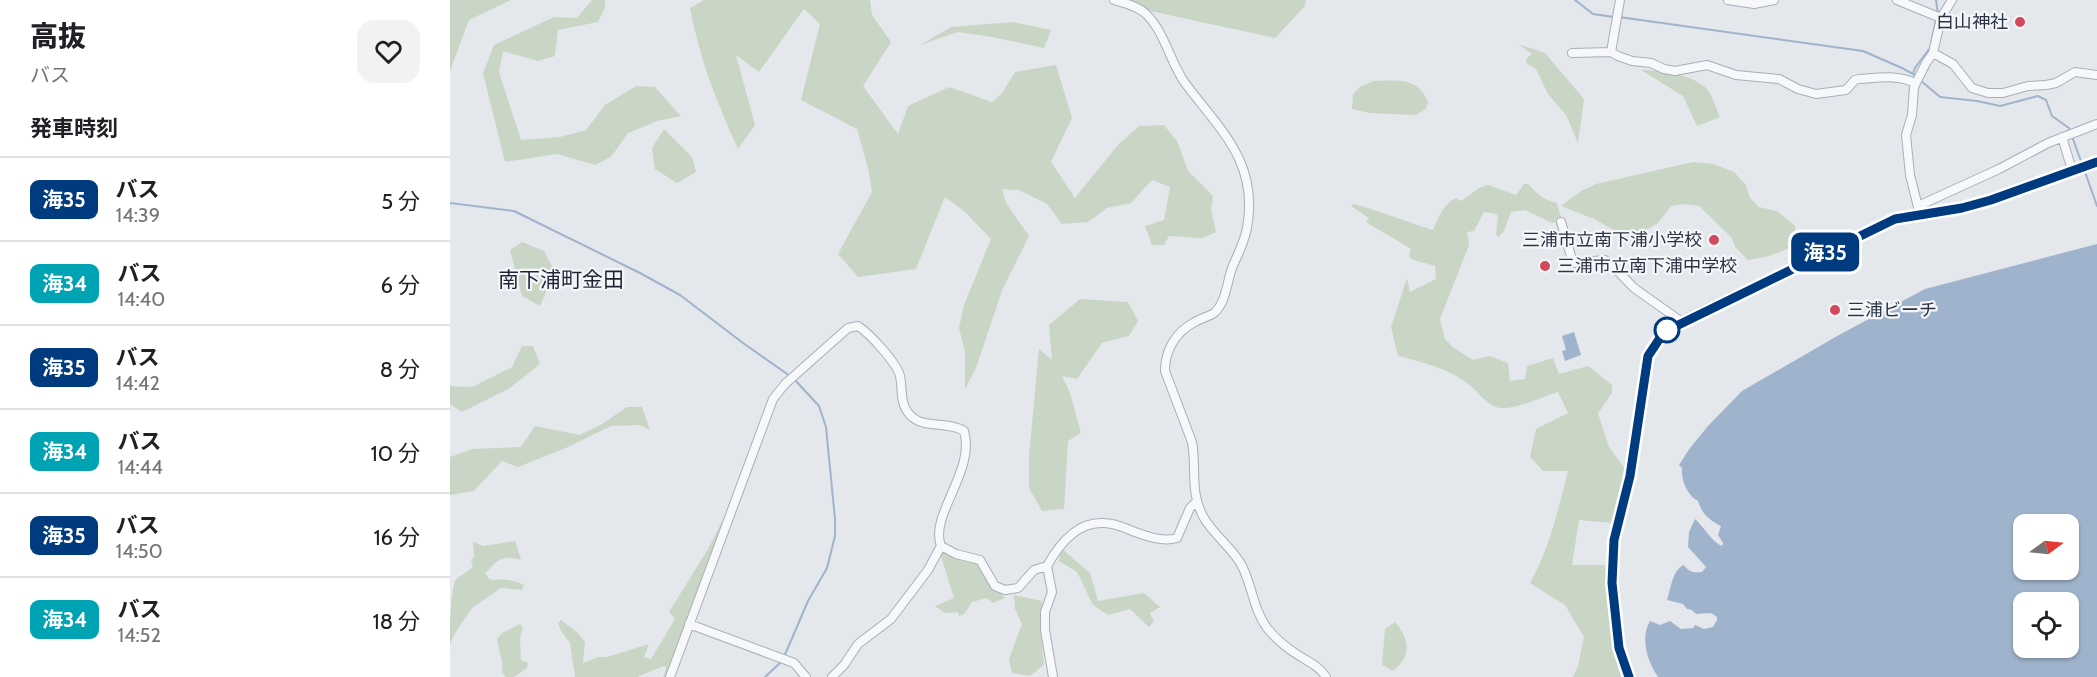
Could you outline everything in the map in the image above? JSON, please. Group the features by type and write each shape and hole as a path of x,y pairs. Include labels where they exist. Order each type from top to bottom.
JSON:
{"main road":[{"path":"1629,677 1619,648 1612,583 1614,540 1630,476 1648,356 1664,332 1895,219 1919,210 1962,208 1991,200 2093,163"}],"street":[{"path":"1114,0 1126,3 1148,15 1183,80 1238,153 1246,186 1248,214 1244,237 1217,309 1178,334 1165,359 1165,371 1192,442 1193,479 1197,501 1203,516 1210,528 1242,566 1259,612 1268,628 1289,649 1314,663 1326,677"},
{"path":"1611,52 1620,0"},
{"path":"1728,0 1754,4 1774,0"},
{"path":"1897,0 1938,17"},
{"path":"1952,0 1938,17 1933,53 1915,83 1912,115 1905,141 1910,175 1919,210 2064,136 2097,124"},
{"path":"1572,53 1611,52 1632,61 1651,63 1669,70 1688,70 1707,65 1736,75 1779,79 1798,89 1816,94 1846,90 1859,79 1898,77 1907,78 1915,83"},
{"path":"1933,53 1953,64 1972,88 1988,93 2003,93 2028,86 2056,83 2075,72 2097,75"},
{"path":"2064,136 2075,169"},
{"path":"1561,222 1573,263 1605,260 1634,288 1682,322"},
{"path":"670,677 773,399 791,378 848,328 858,326 895,365 900,377 902,401 912,417 921,422 952,425 964,431 966,436 963,467 944,512 939,541 941,546 956,554 980,560 995,586 1005,590 1018,588 1034,570 1047,566 1063,541 1082,528 1095,523 1108,523 1162,539 1177,538 1190,507 1197,501"},
{"path":"832,677 844,665 858,644 891,619 928,570 941,546"},
{"path":"1047,566 1052,592 1045,612 1045,630 1053,677"},
{"path":"689,624 783,658 794,663 807,677"}],"green space":[{"path":"450,0 511,0 469,20 450,71"},
{"path":"592,0 605,0 605,8 598,22 558,30 555,56 538,61 503,51 499,72 521,140 560,137 586,130 605,105 636,86 655,87 681,116 657,121 628,133 611,157 595,165 557,154 505,162 483,73 494,45 554,17 577,18"},
{"path":"704,0 870,0 872,15 891,42 863,86 898,134 908,106 949,87 992,102 1002,93 1015,72 1056,65 1072,118 1051,162 1075,198 1117,146 1139,126 1164,125 1177,141 1188,171 1213,196 1211,210 1216,232 1202,238 1169,236 1164,245 1152,245 1145,226 1164,220 1170,187 1152,180 1131,203 1107,208 1088,222 1062,224 1047,204 1019,190 1002,189 1006,203 1029,236 1003,288 976,368 965,389 965,352 959,328 964,305 991,239 964,211 945,197 916,269 858,277 838,254 872,192 857,129 801,100 820,24 804,9 759,72 736,55 755,125 738,149 698,44 690,8"},
{"path":"1123,0 1306,0 1305,6 1275,38 1150,11"},
{"path":"1013,22 1051,30 1044,48 958,32 920,45 951,27"},
{"path":"1518,44 1545,53 1584,99 1578,143 1566,115 1548,94 1536,69 1527,64 1526,59 1532,54"},
{"path":"1641,70 1674,74 1691,79 1705,87 1720,117 1697,126 1683,96"},
{"path":"1373,81 1398,81 1412,84 1418,88 1428,102 1426,109 1416,115 1369,113 1352,109 1353,94 1360,87"},
{"path":"664,129 692,157 696,172 677,183 655,169 652,148"},
{"path":"1693,162 1713,164 1734,172 1746,185 1750,198 1759,207 1777,211 1795,226 1795,246 1769,256 1748,260 1736,248 1731,237 1699,206 1684,204 1671,206 1658,223 1630,239 1594,219 1561,206 1581,191 1596,184"},
{"path":"1524,184 1528,184 1544,198 1557,203 1562,221 1552,223 1525,210 1511,212 1504,231 1498,237 1496,234 1498,216 1484,212 1474,231 1467,232 1469,245 1440,319 1445,339 1454,348 1473,360 1490,356 1508,363 1510,381 1525,379 1527,366 1553,358 1559,374 1588,366 1612,385 1612,393 1598,413 1609,447 1627,471 1612,523 1579,520 1572,565 1605,565 1613,645 1621,677 1573,677 1578,666 1584,637 1565,605 1530,583 1548,542 1568,471 1543,471 1530,457 1536,429 1568,413 1558,392 1518,406 1499,408 1482,398 1471,386 1455,375 1398,356 1391,327 1407,278 1410,292 1436,279 1435,266 1411,259 1409,256 1411,249 1366,222 1369,218 1351,206 1353,204 1433,230 1445,207 1456,198 1461,201 1479,188 1488,185 1516,195"},
{"path":"522,242 544,251 555,272 540,306 522,296 510,250"},
{"path":"1080,299 1128,302 1138,321 1129,336 1102,343 1077,379 1062,376 1070,393 1081,433 1068,441 1064,509 1042,511 1029,488 1029,455 1039,349 1052,360 1049,325"},
{"path":"522,346 533,346 540,364 510,388 462,412 450,404 450,386 472,387 512,367"},
{"path":"627,407 642,407 650,430 640,425 611,426 568,447 518,467 502,461 474,491 450,495 450,457 472,449 521,447 535,426 580,435 602,424"},
{"path":"730,506 667,677 663,677 666,668 664,666 637,677 575,677 570,643 558,623 561,620 578,633 585,642 583,663 649,644 644,657 651,659 675,619 669,612 708,549"},
{"path":"515,541 521,560 501,559 485,573 490,580 520,583 524,585 522,590 501,588 472,608 450,644 453,588 455,581 473,566 471,561 474,556 473,542 484,546"},
{"path":"1061,548 1090,573 1098,601 1144,593 1160,607 1150,613 1154,621 1149,627 1130,609 1108,615 1093,605 1077,572 1059,561"},
{"path":"941,551 963,561 978,563 987,579 1005,598 993,603 987,598 972,602 964,614 959,616 958,612 945,613 935,606 954,598"},
{"path":"1014,595 1042,601 1040,624 1044,665 1030,676 1012,673 1009,659 1022,624 1015,609"},
{"path":"1395,622 1407,647 1404,659 1393,671 1382,665 1385,629"},
{"path":"520,624 523,628 520,638 521,660 528,663 527,668 514,677 506,677 502,672 497,639 502,633"}],"water":[{"path":"2097,244 2097,677 1658,677 1651,664 1645,642 1650,621 1660,625 1670,621 1681,629 1693,628 1695,625 1704,629 1713,627 1717,620 1717,617 1711,613 1696,614 1683,604 1667,600 1674,575 1680,567 1684,565 1690,571 1702,572 1706,567 1688,547 1689,532 1695,519 1715,541 1722,546 1723,543 1718,535 1721,526 1704,513 1698,501 1688,491 1682,468 1679,465 1708,426 1742,391 1925,289"},
{"path":"1574,332 1581,355 1565,361 1562,351 1566,350 1562,336"}],"waterway":[{"path":"1575,0 1593,14 1614,17"},
{"path":"1936,0 1938,14"},
{"path":"1619,17 1863,51 1913,74 1940,97 2000,106 2038,96 2046,100 2052,116 2069,128 2082,164"},
{"path":"1913,74 1930,48 1936,20"},
{"path":"2084,169 2097,206"},
{"path":"450,203 514,211 640,273 680,295 790,376"},
{"path":"765,677 781,662 787,650 808,601 827,568 835,536 826,427 819,406 794,379"}],"bus line":[{"name":"海35","path":"1629,677 1619,648 1612,583 1614,540 1630,476 1648,356 1664,332 1895,219 1962,208 1991,200 2097,162"}],"place":[{"name":"白山神社","path":"2020,22"},
{"name":"三浦市立南下浦小学校","path":"1714,240"},
{"name":"三浦市立南下浦中学校","path":"1545,266"},
{"name":"三浦ビーチ","path":"1835,310"}],"district":[{"name":"南下浦町金田","path":"561,280"}]}
